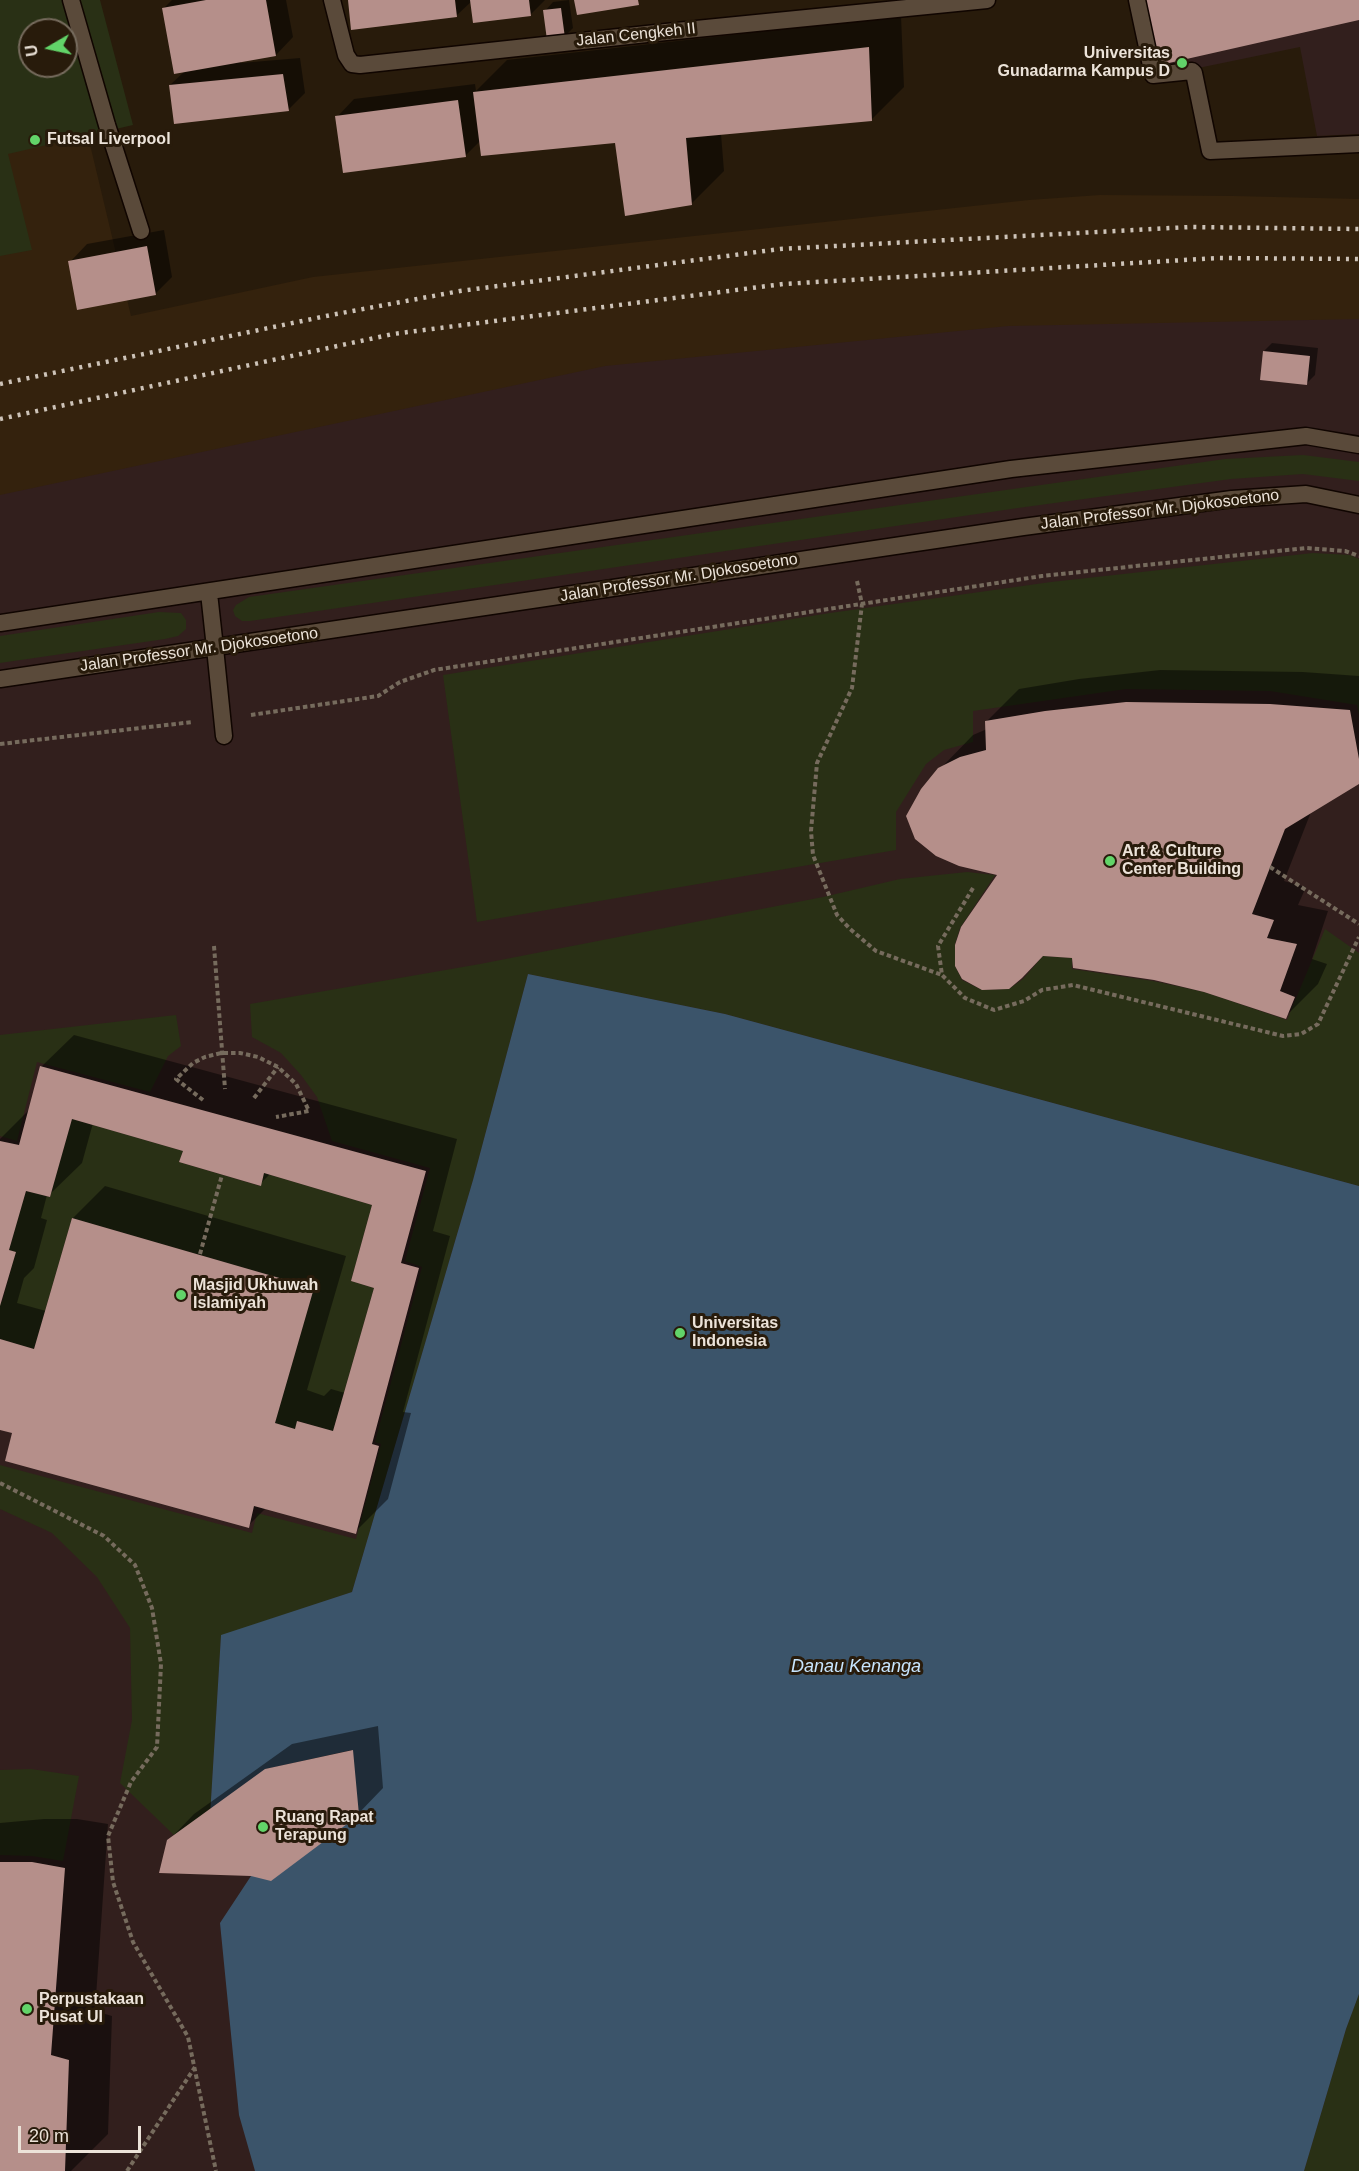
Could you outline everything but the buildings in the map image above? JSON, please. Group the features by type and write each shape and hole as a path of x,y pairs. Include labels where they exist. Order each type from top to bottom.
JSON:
{"street":[{"path":"71,0 141,231"},
{"name":"Jalan Cengkeh II","path":"332,0 346,55 352,64 360,65 987,0"},
{"path":"1137,0 1153,75 1192,71 1194,73 1210,151 1359,144"},
{"path":"0,623 209,593 1011,469 1306,436 1359,445"},
{"name":"Jalan Professor Mr. Djokosoetono","path":"0,679 852,552 1232,499 1306,494 1359,505"},
{"path":"209,593 224,736"}],"path":[{"path":"0,744 223,718 378,696 400,682 434,670 1042,576 1306,548 1345,551 1359,556"},
{"path":"852,552 862,604 852,688 817,763 812,831 813,855 837,915 876,951 942,975 965,998 994,1010 1023,1001 1042,990 1073,986 1283,1036 1301,1034 1318,1024 1359,937"},
{"path":"1270,867 1359,924"},
{"path":"942,975 938,946 973,888"},
{"path":"214,946 225,1089"},
{"path":"203,1100 176,1078 193,1063 221,1053 240,1053 258,1057 278,1067 296,1084 309,1110 276,1117"},
{"path":"254,1098 278,1067"},
{"path":"200,1254 222,1175"},
{"path":"0,1483 104,1536 135,1565 152,1608 161,1664 157,1747 131,1782 108,1836 113,1882 133,1942 188,2037 216,2171"},
{"path":"127,2171 195,2067"}],"shaded area":[{"path":"0,0 18,18 18,78 74,78 131,316 313,277 1029,200 1100,195 1359,199 1359,331 0,508"},
{"name":"Universitas Gunadarma Kampus D","path":"1129,0 1359,0 1359,134 1317,136 1300,47 1145,79"},
{"name":"Universitas Indonesia","path":"1359,319 1359,2171 0,2171 0,495 605,366 1008,326"}],"green space":[{"name":"Futsal Liverpool","path":"0,0 100,0 133,125 8,154 32,250 0,256"},
{"path":"1303,455 1359,462 1359,481 1303,474 1231,479 1018,508 250,621 242,621 235,616 233,610 236,605 249,597 1225,459"},
{"path":"1313,553 1350,555 1359,559 1359,715 1357,705 1270,691 1126,689 973,711 973,742 944,750 926,764 896,812 896,850 477,922 443,675 830,613 1051,582"},
{"path":"159,612 181,613 186,620 186,629 178,636 165,639 0,663 0,636"},
{"path":"967,872 995,875 960,928 955,944 955,966 962,980 982,990 1009,989 1023,979 1043,956 1072,958 1072,969 1153,981 1204,992 1287,1020 1325,929 1359,953 1359,1186 725,1014 528,974 473,1180 352,1592 221,1636 210,1816 177,1838 120,1783 132,1720 130,1628 97,1577 52,1533 0,1509 0,1465 252,1533 257,1513 356,1539 381,1444 375,1442 422,1267 405,1261 430,1168 332,1141 317,1097 301,1075 281,1053 252,1037 250,1004 480,964 823,897 900,879"},
{"path":"176,1015 181,1046 168,1056 150,1092 37,1062 17,1141 0,1136 0,1035"},
{"path":"72,1119 183,1151 179,1162 260,1186 264,1173 372,1205 351,1281 374,1288 333,1431 298,1421 295,1429 275,1423 314,1288 72,1218 34,1349 0,1339 0,1302 2,1302 16,1252 9,1250 26,1191 50,1197"},
{"path":"31,1769 79,1776 63,1861 32,1856 0,1855 0,1770"},
{"path":"1359,1994 1359,2171 1304,2171 1346,2029"}],"water":[{"name":"Danau Kenanga","path":"528,974 725,1014 1359,1186 1359,1994 1346,2029 1304,2171 255,2171 239,2115 220,1923 251,1876 352,1750 266,1769 210,1816 221,1635 352,1592 473,1180"}],"railway":[{"path":"0,384 331,315 460,291 780,249 1190,227 1359,229"},
{"path":"0,419 393,334 783,284 1218,258 1359,259"}],"place":[{"name":"Universitas Gunadarma Kampus D","path":"1182,63"},
{"name":"Futsal Liverpool","path":"35,140"},
{"name":"Art & Culture Center Building","path":"1110,861"},
{"name":"Masjid Ukhuwah Islamiyah","path":"181,1295"},
{"name":"Universitas Indonesia","path":"680,1333"},
{"name":"Ruang Rapat Terapung","path":"263,1827"},
{"name":"Perpustakaan Pusat UI","path":"27,2009"}]}
